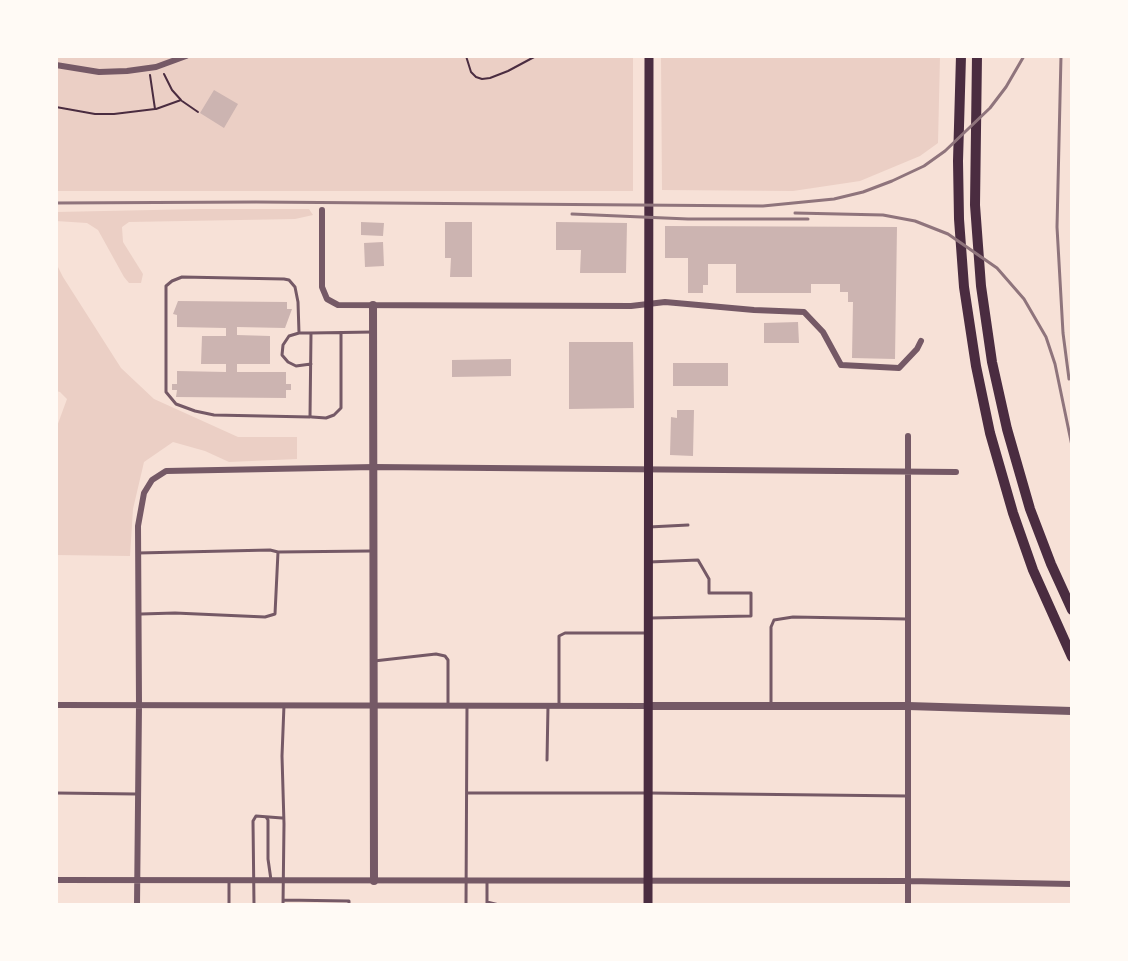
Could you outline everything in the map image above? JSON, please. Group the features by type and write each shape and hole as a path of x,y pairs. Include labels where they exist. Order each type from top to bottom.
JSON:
{"main road":[{"path":"648,905 649,56"},
{"path":"961,56 959,190 964,287 976,366 990,433 1013,513 1033,570 1072,657"},
{"path":"977,56 977,245 992,362 1030,509 1072,610"}],"street":[{"path":"56,65 99,72 127,71 156,67 186,56"},
{"path":"322,210 322,282 325,296 338,305 631,306 665,302 804,312 823,332 841,365 899,368 921,341"},
{"path":"373,305 374,881"},
{"path":"908,436 908,905"},
{"path":"137,905 138,526 144,493 152,480 166,471 374,467 956,472"},
{"path":"56,705 908,706 1072,711"},
{"path":"56,880 1072,884"}],"lane":[{"path":"299,333 298,302 295,287 289,280 182,277 172,281 166,286 166,392 176,404 214,415 326,418 341,408 341,333"},
{"path":"311,364 296,366 282,355 283,345 289,336 299,333 373,332"},
{"path":"310,417 311,333"},
{"path":"649,527 688,525"},
{"path":"138,553 374,550"},
{"path":"138,614 265,617 275,614 278,552"},
{"path":"649,562 698,560 709,579 709,593 751,593 751,616 649,618"},
{"path":"771,706 771,627 774,620 793,617 909,619"},
{"path":"559,706 559,636 565,633 649,633"},
{"path":"374,661 436,654 445,656 449,667 448,706"},
{"path":"284,705 283,903 349,901 349,905"},
{"path":"466,905 467,706"},
{"path":"547,760 548,706"},
{"path":"56,793 138,794"},
{"path":"467,793 908,796"},
{"path":"254,905 253,821 256,816 284,818"},
{"path":"266,817 271,881"},
{"path":"229,881 229,905"},
{"path":"487,881 487,904 499,905"}],"path":[{"path":"81,56 98,56"},
{"path":"466,56 471,72 482,79 508,71 536,56"},
{"path":"163,70 181,100 198,112"},
{"path":"153,74 150,77 155,109"},
{"path":"56,107 114,114 155,109 181,100"}],"shaded area":[{"path":"56,56 633,56 633,191 56,191"},
{"path":"661,56 940,56 938,143 920,156 860,181 793,191 662,190"},
{"path":"309,209 313,215 295,219 129,222 122,227 123,242 143,274 141,283 129,283 124,277 98,230 87,223 56,221 56,212"},
{"path":"56,263 121,368 154,399 238,437 297,437 297,459 229,462 173,442 144,462 133,509 130,556 56,555 56,429 67,399 56,391"}],"building":[{"path":"214,90 238,104 224,128 200,113"},
{"path":"361,222 384,223 383,236 361,235"},
{"path":"445,222 472,222 472,277 450,277 451,258 445,258"},
{"path":"556,222 627,223 626,273 580,273 581,250 556,250"},
{"path":"665,226 897,227 895,359 852,358 853,302 848,302 848,292 840,292 840,284 811,284 811,293 736,293 736,264 708,264 708,285 703,285 703,293 688,293 688,258 665,258"},
{"path":"383,242 384,266 365,267 364,243"},
{"path":"178,301 287,302 287,309 292,309 285,328 237,327 237,335 270,336 270,364 237,364 237,372 286,372 286,384 291,384 291,390 286,390 286,398 176,397 177,390 172,390 172,384 177,384 177,371 226,372 226,364 201,364 202,336 226,336 226,328 177,327 177,315 173,314"},
{"path":"798,322 799,343 764,343 764,323"},
{"path":"569,342 633,342 634,408 569,409"},
{"path":"511,359 511,376 452,377 452,360"},
{"path":"673,363 728,363 728,386 673,386"},
{"path":"677,410 694,410 693,456 670,455 671,417 677,418"}],"railway":[{"path":"56,203 763,206 834,199 892,181 924,166 945,151 990,108 1024,56"},
{"path":"1061,56 1057,227 1069,379"},
{"path":"795,213 883,215 915,221 948,234 997,268 1024,299 1046,337 1055,364 1072,446"},
{"path":"572,214 688,219 808,219"}]}
